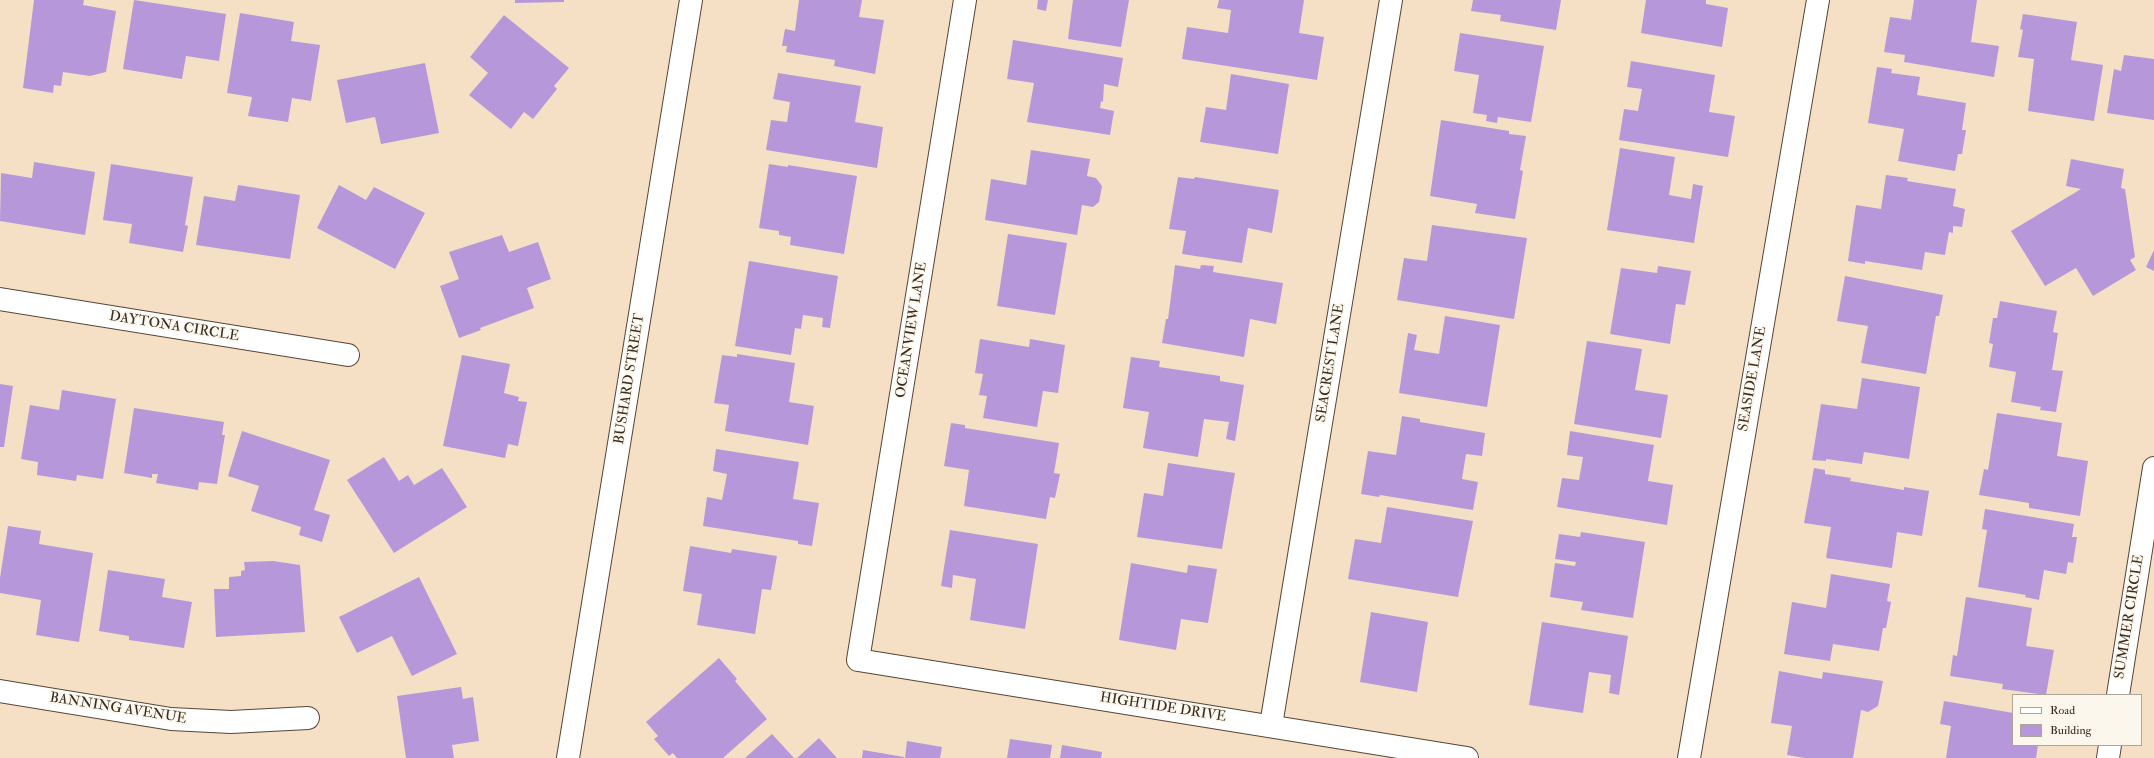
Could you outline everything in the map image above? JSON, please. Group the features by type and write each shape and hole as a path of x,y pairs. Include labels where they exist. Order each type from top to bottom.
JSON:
{"street":[{"name":"BUSHARD STREET","path":"568,758 691,0"},
{"name":"OCEANVIEW LANE","path":"858,660 965,0"},
{"name":"SEACREST LANE","path":"1271,725 1391,0"},
{"name":"SEASIDE LANE","path":"1689,758 1818,0"},
{"name":"DAYTONA CIRCLE","path":"0,299 348,355"},
{"name":"SUMMER CIRCLE","path":"2118,694 2154,468"},
{"name":"HIGHTIDE DRIVE","path":"858,660 1271,725 1467,758"},
{"name":"BANNING AVENUE","path":"0,691 171,719 231,722 308,718"},
{"path":"2108,758 2110,746"}],"building":[{"path":"34,0 84,0 83,5 116,11 106,72 90,76 63,72 61,86 54,85 53,93 23,88"},
{"path":"134,0 226,14 219,61 186,56 182,79 123,69"},
{"path":"515,0 564,0 564,2 515,3"},
{"path":"799,0 862,0 859,17 884,20 875,74 834,66 835,60 786,52 787,46 782,46 785,29 795,31"},
{"path":"1038,0 1048,0 1046,11 1037,9"},
{"path":"1073,0 1129,0 1121,47 1068,39"},
{"path":"1219,0 1304,0 1299,33 1324,37 1317,80 1182,59 1187,27 1228,33 1231,10 1217,8"},
{"path":"1473,0 1561,0 1556,30 1500,21 1501,15 1471,11"},
{"path":"1646,0 1706,0 1706,4 1728,8 1722,47 1641,33"},
{"path":"1914,0 1977,0 1971,42 1999,46 1994,77 1904,62 1905,55 1884,52 1890,17 1911,20"},
{"path":"240,13 294,22 291,41 320,45 311,101 292,98 288,122 248,116 252,97 227,93"},
{"path":"2023,14 2077,22 2071,60 2103,65 2094,121 2028,111 2034,59 2018,57 2023,30 2020,29"},
{"path":"504,15 569,68 554,86 557,89 533,119 524,112 511,129 469,95 488,73 470,57"},
{"path":"1460,33 1544,46 1531,122 1498,117 1497,123 1486,121 1487,115 1473,113 1479,75 1454,71"},
{"path":"1013,40 1123,58 1118,87 1104,84 1103,102 1101,101 1100,108 1114,111 1110,135 1027,122 1034,83 1007,79"},
{"path":"2124,55 2154,59 2154,120 2107,113 2114,69 2121,71"},
{"path":"1631,61 1715,75 1709,112 1735,116 1728,157 1619,140 1624,109 1638,111 1642,89 1627,87"},
{"path":"425,63 439,133 381,144 375,117 346,123 337,80"},
{"path":"1877,67 1892,69 1891,73 1920,77 1917,95 1966,103 1962,130 1966,130 1962,154 1958,154 1955,171 1898,161 1904,129 1868,123"},
{"path":"778,73 861,86 855,122 883,127 877,168 766,150 771,120 787,122 790,102 773,99"},
{"path":"1231,74 1289,84 1278,154 1200,142 1206,107 1226,110"},
{"path":"1441,120 1509,131 1509,134 1526,136 1520,170 1523,171 1515,219 1475,213 1477,204 1430,196"},
{"path":"1620,148 1675,157 1669,195 1691,199 1693,184 1703,186 1694,243 1607,230"},
{"path":"1031,150 1090,159 1087,176 1096,178 1102,186 1099,202 1093,207 1082,205 1077,235 985,220 991,179 1026,185"},
{"path":"2071,159 2124,169 2121,188 2125,189 2135,257 2130,260 2136,270 2093,296 2076,268 2045,286 2011,231 2081,189 2066,186"},
{"path":"34,162 95,172 85,235 0,221 1,173 32,178"},
{"path":"111,164 193,177 185,225 188,226 183,252 129,243 132,224 103,220"},
{"path":"769,164 788,167 788,165 857,176 844,254 790,245 791,237 779,235 779,231 759,228"},
{"path":"1886,175 1908,178 1907,181 1956,189 1953,206 1965,209 1962,227 1953,226 1953,233 1949,232 1945,255 1925,252 1922,270 1865,261 1865,264 1848,261 1856,205 1881,209"},
{"path":"1178,177 1194,179 1195,177 1279,190 1272,233 1248,228 1242,263 1182,254 1186,231 1169,229"},
{"path":"238,185 300,195 290,259 196,245 204,196 235,201"},
{"path":"339,185 366,200 374,187 425,213 395,269 317,228"},
{"path":"1432,225 1527,238 1514,319 1397,300 1404,258 1427,261"},
{"path":"1008,234 1067,243 1055,315 997,306"},
{"path":"502,235 509,252 538,242 551,279 527,288 534,308 480,328 481,330 459,338 440,286 459,279 449,252"},
{"path":"2154,250 2154,271 2146,267"},
{"path":"749,261 838,276 830,328 822,327 823,318 803,315 801,329 795,328 791,355 735,346"},
{"path":"1175,265 1200,269 1201,265 1214,266 1213,272 1283,283 1276,324 1250,319 1244,357 1162,343 1166,319 1168,319"},
{"path":"1658,266 1691,271 1685,305 1676,304 1670,344 1610,334 1621,268 1657,273"},
{"path":"1845,276 1943,295 1939,316 1936,316 1926,374 1861,363 1868,326 1837,321"},
{"path":"2000,301 2057,311 2053,332 2058,333 2052,370 2063,371 2056,412 2040,410 2041,407 2011,402 2016,372 1989,367 1993,344 1989,343 1993,318 1997,318"},
{"path":"1445,316 1500,325 1487,407 1399,393 1408,333 1417,335 1414,350 1439,354"},
{"path":"980,339 1029,347 1030,339 1065,345 1058,393 1043,391 1037,427 983,418 987,396 979,395 983,374 975,373"},
{"path":"1587,341 1642,349 1635,390 1668,395 1661,438 1574,424"},
{"path":"737,354 795,363 789,402 814,406 808,445 725,431 729,405 714,403 722,355 737,357"},
{"path":"462,355 510,364 504,393 519,397 518,401 527,402 518,446 508,444 505,458 443,446"},
{"path":"1131,357 1160,361 1159,367 1220,376 1220,381 1244,385 1235,441 1226,439 1229,422 1204,419 1198,457 1143,448 1149,412 1123,408"},
{"path":"1862,378 1920,387 1909,459 1864,452 1862,464 1826,459 1826,461 1812,460 1821,404 1857,409"},
{"path":"0,384 13,386 4,447 0,447"},
{"path":"62,390 116,399 103,479 77,475 76,481 37,475 38,462 21,459 30,405 59,410"},
{"path":"134,408 224,422 222,435 225,435 217,484 199,482 198,490 156,483 158,474 152,474 152,478 124,473"},
{"path":"1997,413 2062,423 2057,456 2088,461 2080,516 2029,508 2029,503 1979,495 1984,469 1988,470"},
{"path":"1402,416 1420,419 1420,422 1485,433 1482,456 1466,454 1462,479 1478,482 1473,510 1380,495 1379,497 1361,494 1368,451 1396,455"},
{"path":"951,423 965,425 965,428 1059,443 1054,473 1060,474 1055,498 1050,497 1046,519 964,506 969,470 944,466"},
{"path":"242,431 330,460 314,510 330,515 322,542 299,535 301,527 251,511 259,486 228,476"},
{"path":"1570,431 1654,445 1648,481 1673,485 1667,525 1557,507 1562,478 1579,480 1583,457 1567,455"},
{"path":"716,449 799,462 793,499 819,503 812,546 798,544 798,541 703,526 707,497 722,500 727,474 713,471"},
{"path":"384,457 399,481 408,475 414,485 442,468 467,507 394,553 347,480"},
{"path":"1168,463 1235,473 1222,549 1137,537 1144,493 1163,496"},
{"path":"1814,468 1825,470 1825,474 1851,478 1850,481 1904,490 1904,487 1929,491 1922,536 1897,532 1892,568 1826,558 1831,527 1804,523"},
{"path":"1387,507 1473,521 1458,597 1348,579 1355,539 1381,543"},
{"path":"1985,509 2074,524 2072,537 2077,537 2073,563 2068,562 2066,574 2044,570 2039,600 2025,597 2026,595 1978,587 1987,530 1982,529"},
{"path":"8,526 41,531 39,544 93,553 79,642 36,635 41,600 0,593 0,578"},
{"path":"950,530 1038,544 1025,629 970,620 976,579 953,575 952,588 941,586"},
{"path":"1581,532 1645,542 1633,618 1581,610 1583,602 1550,597 1555,563 1575,566 1576,562 1555,559 1559,534 1580,537"},
{"path":"690,546 731,553 732,549 777,556 771,590 762,589 755,634 697,625 702,594 683,591"},
{"path":"273,561 300,565 305,632 216,637 214,589 229,589 229,577 241,576 241,571 245,570 244,562"},
{"path":"1131,563 1187,573 1188,565 1217,569 1208,623 1181,619 1176,650 1119,640"},
{"path":"108,570 165,579 162,597 192,602 184,648 129,640 129,636 99,631"},
{"path":"1831,574 1890,584 1887,601 1891,602 1886,628 1883,628 1879,651 1833,644 1830,661 1784,654 1792,602 1826,608"},
{"path":"419,577 457,654 412,676 392,636 357,653 339,617"},
{"path":"1966,597 2032,608 2026,646 2054,650 2046,694 2002,689 2003,684 1950,676 1953,655 1957,656"},
{"path":"1371,612 1428,622 1417,692 1360,682"},
{"path":"1542,622 1628,636 1619,695 1609,693 1611,675 1589,672 1583,713 1529,705"},
{"path":"719,658 737,679 735,681 767,719 723,758 677,758 673,753 669,756 654,739 658,736 646,722"},
{"path":"1779,671 1822,679 1823,672 1883,681 1878,706 1868,712 1861,710 1853,758 1805,758 1787,755 1792,726 1771,723"},
{"path":"461,687 463,699 473,697 479,741 452,745 454,758 406,758 397,696"},
{"path":"1944,701 2012,713 2012,746 2038,746 2036,758 1946,758 1951,726 1940,724"},
{"path":"772,734 794,758 745,758"},
{"path":"819,738 837,758 797,758"},
{"path":"1010,739 1052,745 1050,758 1007,758"},
{"path":"907,741 942,747 940,758 905,758"},
{"path":"1062,745 1102,752 1101,758 1060,758"},
{"path":"863,750 904,757 904,758 862,758"}]}
